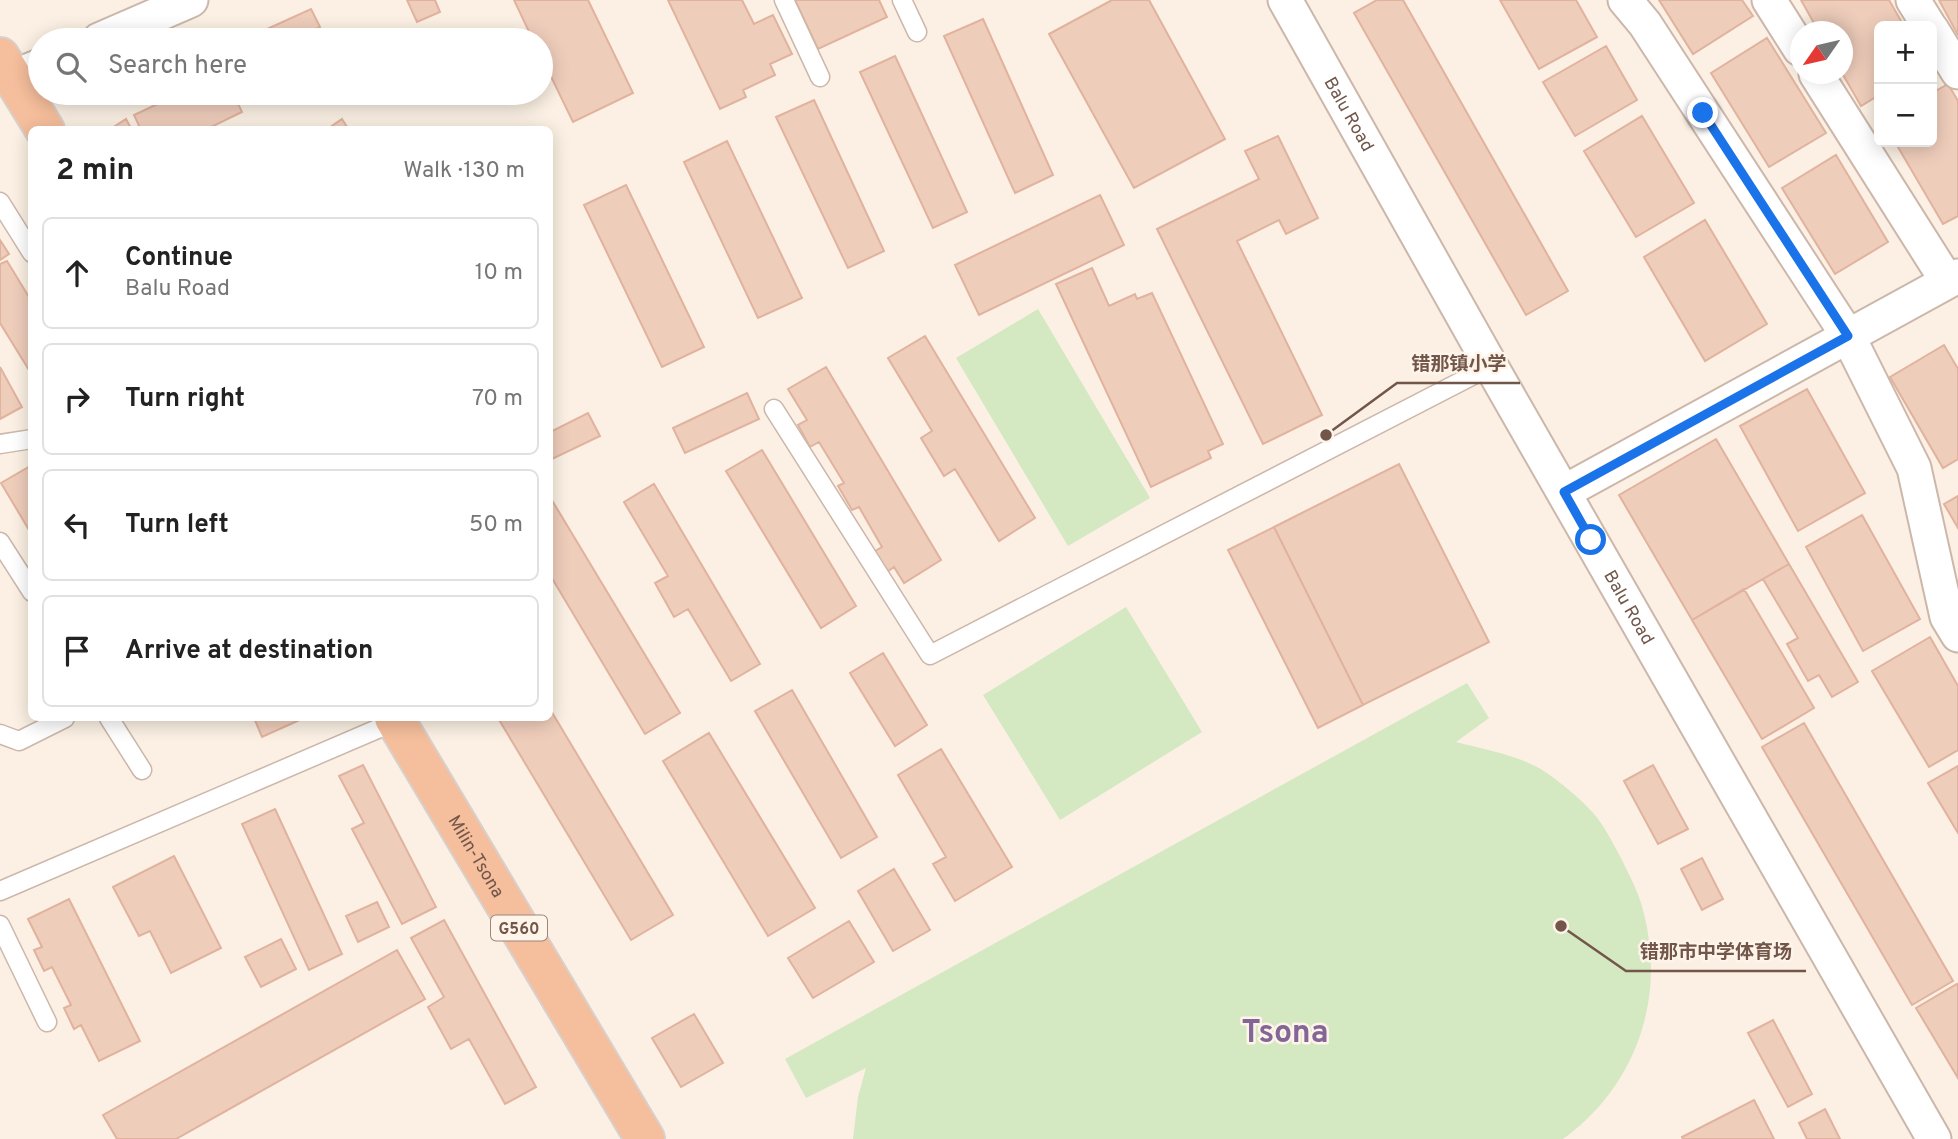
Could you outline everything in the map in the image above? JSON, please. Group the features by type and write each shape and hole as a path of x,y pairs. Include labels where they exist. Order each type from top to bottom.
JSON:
{"highway":[{"path":"18,67 28,90"},
{"path":"34,105 43,126"},
{"name":"Milin-Tsona","path":"396,721 645,1139"}],"street":[{"path":"127,28 191,0"},
{"name":"Balu Road","path":"1285,0 1491,366 1934,1139"},
{"path":"1625,0 1645,24 1848,336 1914,468 1947,617 1958,635"},
{"path":"1769,0 1790,32"},
{"path":"1913,0 1926,21"},
{"path":"1937,38 1958,72"},
{"path":"1564,492 1953,279 1823,84"}],"lane":[{"path":"784,0 820,76"},
{"path":"902,0 917,32"},
{"path":"0,202 28,247"},
{"path":"774,409 930,655 1491,366"},
{"path":"0,444 28,440"},
{"path":"0,542 28,586"},
{"path":"0,734 19,741 59,721"},
{"path":"111,721 142,770"},
{"path":"0,891 390,721"},
{"path":"0,925 47,1023"}],"green space":[{"path":"1038,309 1150,498 1068,546 956,358"},
{"path":"1126,607 1202,732 1060,820 983,695"},
{"path":"1467,683 1489,718 1456,742 1527,762 1575,795 1594,814 1609,836 1634,886 1644,914 1650,946 1651,978 1639,1039 1626,1068 1609,1094 1588,1118 1563,1139 853,1139 858,1097 866,1068 806,1098 785,1059"}],"building":[{"path":"407,0 435,0 440,12 417,22"},
{"path":"514,0 588,0 633,93 573,122 553,81 553,28 527,28"},
{"path":"668,0 742,0 754,24 773,15 792,54 770,64 775,75 743,90 746,97 720,109"},
{"path":"795,0 879,0 887,17 818,49"},
{"path":"1112,0 1149,0 1225,139 1134,188 1049,34"},
{"path":"1377,0 1403,0 1568,291 1526,315 1354,13"},
{"path":"1500,0 1576,0 1597,37 1539,69"},
{"path":"1659,0 1742,0 1753,16 1693,54"},
{"path":"1801,0 1889,0 1901,21 1874,21 1874,98 1861,106 1848,84 1853,84 1853,21 1813,21"},
{"path":"1939,0 1958,0 1958,35"},
{"path":"311,9 320,27 318,28 269,28"},
{"path":"983,19 1053,175 1015,193 944,36"},
{"path":"1767,38 1790,75 1790,84 1796,84 1826,133 1769,167 1711,73"},
{"path":"1606,46 1637,100 1575,136 1543,82"},
{"path":"895,56 967,212 933,228 860,72"},
{"path":"1948,84 1958,101 1958,216 1943,224 1898,147 1937,147 1937,90"},
{"path":"814,100 884,251 848,268 776,117"},
{"path":"155,105 239,105 242,112 213,126 139,126 134,115"},
{"path":"1642,116 1694,203 1636,237 1584,151"},
{"path":"126,119 130,126 115,126"},
{"path":"342,119 346,126 332,126"},
{"path":"1278,136 1318,218 1286,234 1279,220 1237,241 1322,415 1263,444 1157,229 1259,179 1245,151"},
{"path":"727,141 802,298 758,318 684,162"},
{"path":"1836,155 1888,242 1835,274 1782,188"},
{"path":"626,185 704,347 662,367 584,205"},
{"path":"1100,195 1124,245 979,315 955,265"},
{"path":"1705,220 1767,324 1705,361 1644,257"},
{"path":"0,240 9,254 0,260"},
{"path":"7,261 28,295 28,368 0,323 0,264"},
{"path":"1092,268 1109,306 1135,294 1137,299 1152,293 1223,444 1208,451 1211,458 1151,487 1056,284"},
{"path":"925,336 1035,518 999,541 955,469 944,476 921,438 932,431 888,358"},
{"path":"1944,345 1958,369 1958,459 1943,468 1890,377"},
{"path":"0,367 22,407 0,419"},
{"path":"826,367 941,560 904,583 894,567 887,572 875,551 882,547 859,507 852,510 838,486 844,483 819,442 810,447 798,425 807,420 788,389"},
{"path":"1807,389 1865,493 1798,531 1740,426"},
{"path":"747,393 759,419 685,453 673,428"},
{"path":"588,413 600,436 553,459 553,430"},
{"path":"1716,439 1789,564 1692,620 1619,495"},
{"path":"762,450 856,606 821,628 726,471"},
{"path":"1399,464 1489,642 1363,705 1274,527"},
{"path":"28,467 28,528 1,483"},
{"path":"654,484 760,664 731,681 688,609 674,617 655,583 668,576 624,502"},
{"path":"1958,496 1958,528 1944,504"},
{"path":"553,502 680,713 645,734 553,580"},
{"path":"1862,515 1920,619 1863,651 1806,547"},
{"path":"1274,527 1363,705 1318,728 1228,550"},
{"path":"1789,564 1858,682 1832,697 1819,675 1808,681 1787,644 1798,638 1763,579"},
{"path":"1744,589 1814,708 1762,739 1692,620"},
{"path":"1930,637 1958,686 1958,750 1929,767 1872,671"},
{"path":"883,653 927,725 895,746 850,673"},
{"path":"792,690 877,837 841,858 755,711"},
{"path":"553,714 673,915 631,940 500,721 553,721"},
{"path":"255,721 297,721 262,737"},
{"path":"1804,723 1953,981 1912,1005 1762,747"},
{"path":"709,733 815,908 768,936 663,761"},
{"path":"941,749 1012,867 955,901 933,864 946,857 898,775"},
{"path":"363,765 436,907 402,924 352,829 364,823 339,776"},
{"path":"1653,765 1688,829 1658,844 1624,781"},
{"path":"1958,766 1958,833 1928,783"},
{"path":"275,809 342,954 309,970 242,824"},
{"path":"174,856 221,948 171,973 150,931 139,936 113,887"},
{"path":"1702,858 1723,899 1702,910 1681,869"},
{"path":"894,869 930,930 893,951 858,891"},
{"path":"69,899 140,1041 99,1061 81,1025 74,1029 64,1008 71,1005 52,967 44,971 34,950 42,947 28,919"},
{"path":"377,902 389,927 358,942 346,916"},
{"path":"444,920 536,1087 505,1104 469,1039 451,1049 428,1007 444,997 411,938"},
{"path":"849,921 874,962 813,998 788,958"},
{"path":"281,939 296,969 261,987 245,957"},
{"path":"397,950 425,999 176,1139 117,1139 103,1115"},
{"path":"1957,984 1958,986 1958,1078 1916,1008"},
{"path":"694,1014 723,1063 681,1087 652,1038"},
{"path":"1773,1020 1812,1094 1788,1107 1748,1033"},
{"path":"1754,1100 1774,1139 1683,1139 1682,1137"},
{"path":"1825,1109 1840,1139 1807,1139 1799,1123"}],"place":[{"name":"错那镇小学","path":"1326,435"},
{"name":"错那市中学体育场","path":"1561,926"}],"district":[{"name":"Tsona","path":"1285,1031"}],"route":[{"path":"1591,540 1564,492 1848,336 1703,113"}]}
